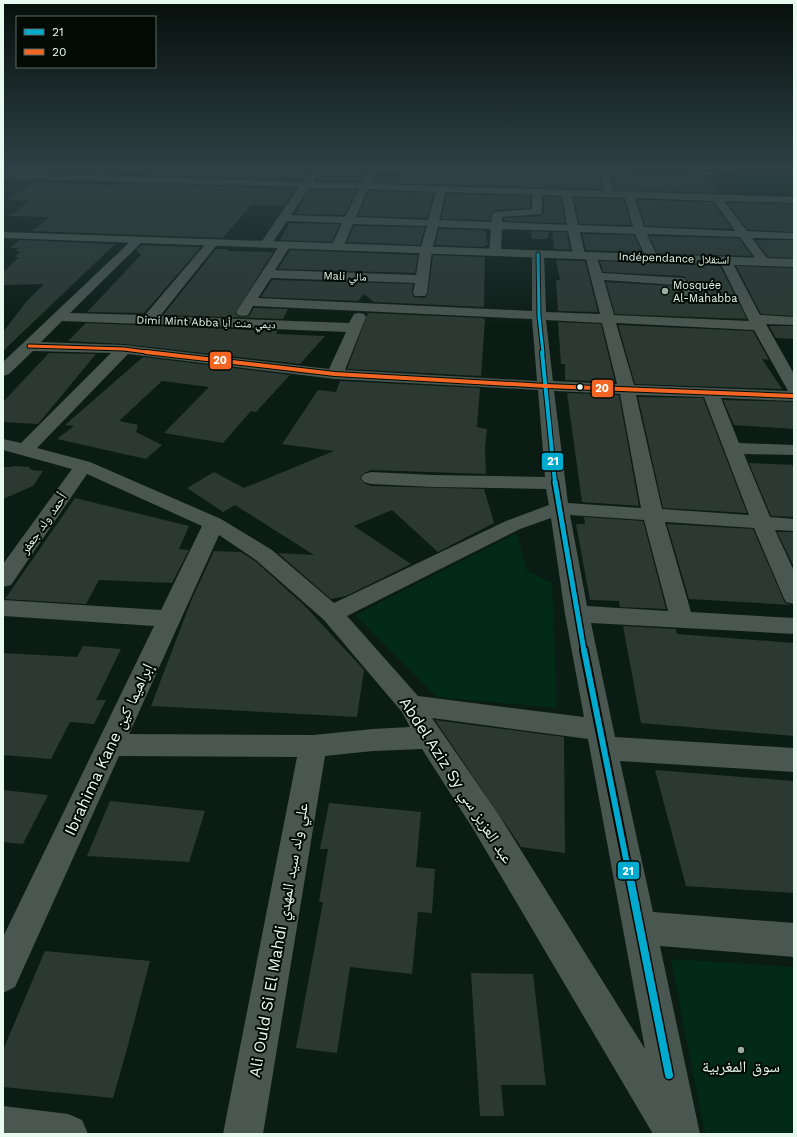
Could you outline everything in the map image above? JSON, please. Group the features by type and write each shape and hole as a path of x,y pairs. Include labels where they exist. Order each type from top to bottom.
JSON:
{"street":[{"path":"266,244 280,222"},
{"path":"337,246 348,222"},
{"path":"378,222 794,236"},
{"path":"495,252 496,222"},
{"path":"572,222 585,255 596,276 627,390 653,515 682,620"},
{"path":"637,222 652,258"},
{"path":"735,222 764,262"},
{"path":"417,310 426,250 432,224"},
{"name":"Indépendance استقلال","path":"3,235 794,263"},
{"path":"3,371 138,240"},
{"path":"148,321 213,242"},
{"path":"237,322 268,274 284,245"},
{"path":"538,254 539,316 555,483 559,508 577,614 680,1134"},
{"path":"725,260 757,323 794,388"},
{"name":"Mali مالي","path":"268,274 422,279"},
{"path":"596,276 679,282 682,283 690,298"},
{"name":"Dimi Mint Abba ديمي منت أبا","path":"249,302 607,319 757,323 794,321"},
{"path":"335,374 363,307"},
{"name":"Dimi Mint Abba ديمي منت أبا","path":"59,317 148,321 237,322 354,328"},
{"path":"29,346 124,350 335,374 627,390 794,396"},
{"path":"14,447 124,350"},
{"path":"775,354 794,355"},
{"path":"710,392 762,523 794,596"},
{"name":"Abdel Aziz Sy عبد العزيز سي","path":"14,447 83,466 214,523 264,555 332,614 411,705 429,738 486,822 675,1134"},
{"path":"732,448 794,450"},
{"name":"أحمد ولد جعفر","path":"3,580 10,559 83,466"},
{"path":"371,478 434,482 555,483"},
{"path":"332,614 513,524 559,508 794,525"},
{"name":"Ibrahima Kane إبراهيما كين","path":"3,976 214,523"},
{"path":"3,608 169,619"},
{"path":"577,614 794,626"},
{"path":"411,705 602,739 794,760"},
{"path":"110,745 313,746 373,740 429,738"},
{"name":"Ali Ould Si El Mahdi علي ولد سيد المهدي","path":"243,1134 313,746"},
{"path":"640,928 794,940"},
{"path":"3,1126 68,1134"}],"shaded area":[{"path":"517,533 527,571 552,583 557,708 437,697 355,615"},
{"name":"سوق المغربية","path":"671,959 794,967 794,1134 705,1134"}],"building":[{"path":"43,222 237,222 223,238 31,231"},
{"path":"529,222 551,222 551,223"},
{"path":"565,222 565,223 552,223"},
{"path":"579,222 630,222 631,225 579,224"},
{"path":"644,222 727,222 732,229 645,226"},
{"path":"742,222 794,222 794,232 748,230"},
{"path":"290,223 340,224 332,242 280,240"},
{"path":"354,226 425,227 420,245 347,242"},
{"path":"439,229 485,230 488,245 485,245 485,247 435,245"},
{"path":"531,231 549,232 547,239 532,239"},
{"path":"552,232 567,232 570,250 554,249"},
{"path":"582,234 634,235 642,252 586,250"},
{"path":"649,236 739,238 752,256 657,253"},
{"path":"20,240 115,244 3,351 3,332 26,302 44,284 3,285 3,272 19,257 15,257 20,251 15,251 18,248 10,248"},
{"path":"755,240 794,240 794,258 768,257"},
{"path":"141,245 201,247 144,313 87,312 141,255 136,250"},
{"path":"216,249 228,249 227,251 273,252 275,249 235,313 238,316 243,317 249,316 254,308 288,309 283,319 163,315"},
{"path":"290,250 418,255 415,273 278,269"},
{"path":"433,255 485,257 484,307 374,302 364,294 358,301 261,297 272,280 413,284 412,293 414,297 425,298 428,293"},
{"path":"556,260 585,261 598,312 558,311 556,280 560,280"},
{"path":"600,261 720,266 747,319 615,314 606,282 675,286 685,302 695,302 698,297 684,276 603,272"},
{"path":"736,266 794,268 794,316 761,314"},
{"path":"368,313 484,318 481,376 347,369"},
{"path":"558,322 601,324 615,382 565,380 565,364 561,364"},
{"path":"86,323 278,331 276,334 325,336 300,364 124,344 68,341"},
{"path":"618,325 753,331 769,360 762,359 782,389 635,384"},
{"path":"769,326 794,326 794,339 776,338"},
{"path":"49,353 96,354 38,424 3,422 3,402"},
{"path":"143,357 290,375 256,412 251,411 223,443 164,433 209,387 162,381 119,421 138,425 136,432 162,445 146,459 57,439 74,426 65,425"},
{"path":"340,381 480,388 477,427 487,429 485,448 486,474 371,470 364,473 360,478 364,483 371,486 484,489 494,523 438,552 392,510 354,526 411,564 346,596 331,599 278,553 314,555 235,505 223,512 187,488 214,472 244,488 334,451 282,444 318,390 336,392"},
{"path":"567,393 619,395 639,506 582,502"},
{"path":"638,397 703,398 747,513 663,508"},
{"path":"723,400 794,402 794,429 734,425"},
{"path":"749,463 794,465 794,517 771,516"},
{"path":"3,467 29,467 31,470 43,471 33,486 3,499"},
{"path":"75,498 189,526 179,549 189,550 172,583 99,580 86,604 5,599"},
{"path":"584,517 643,521 666,609 620,607 619,601 590,600 576,524 585,524"},
{"path":"667,524 753,529 785,603 792,605 689,599"},
{"path":"777,532 794,532 794,567"},
{"path":"214,551 241,552 255,561 304,605 364,670 357,717 151,706 191,601"},
{"path":"623,626 676,629 677,634 794,643 794,736 641,723"},
{"path":"83,646 121,649 96,700 106,700 94,724 70,722 51,759 3,755 3,653 77,657"},
{"path":"435,720 564,737 565,853 521,847"},
{"path":"655,770 794,781 794,893 686,886"},
{"path":"3,790 48,795 23,844 3,842"},
{"path":"110,801 205,811 189,862 87,856"},
{"path":"329,803 421,812 416,867 435,869 432,913 418,912 412,974 350,967 337,1053 296,1048 323,902 319,902 328,849 320,849"},
{"path":"45,951 150,961 113,1098 3,1087 3,1050"},
{"path":"471,973 533,974 546,1085 501,1085 504,1116 480,1116"}],"transit line":[{"name":"21","path":"538,254 539,316 555,483 577,614 669,1075"},
{"name":"20","path":"29,346 124,349 335,374 546,386 794,396"}],"place":[{"name":"Mosquée Al-Mahabba","path":"665,291"},
{"name":"سوق المغربية","path":"741,1050"}]}
